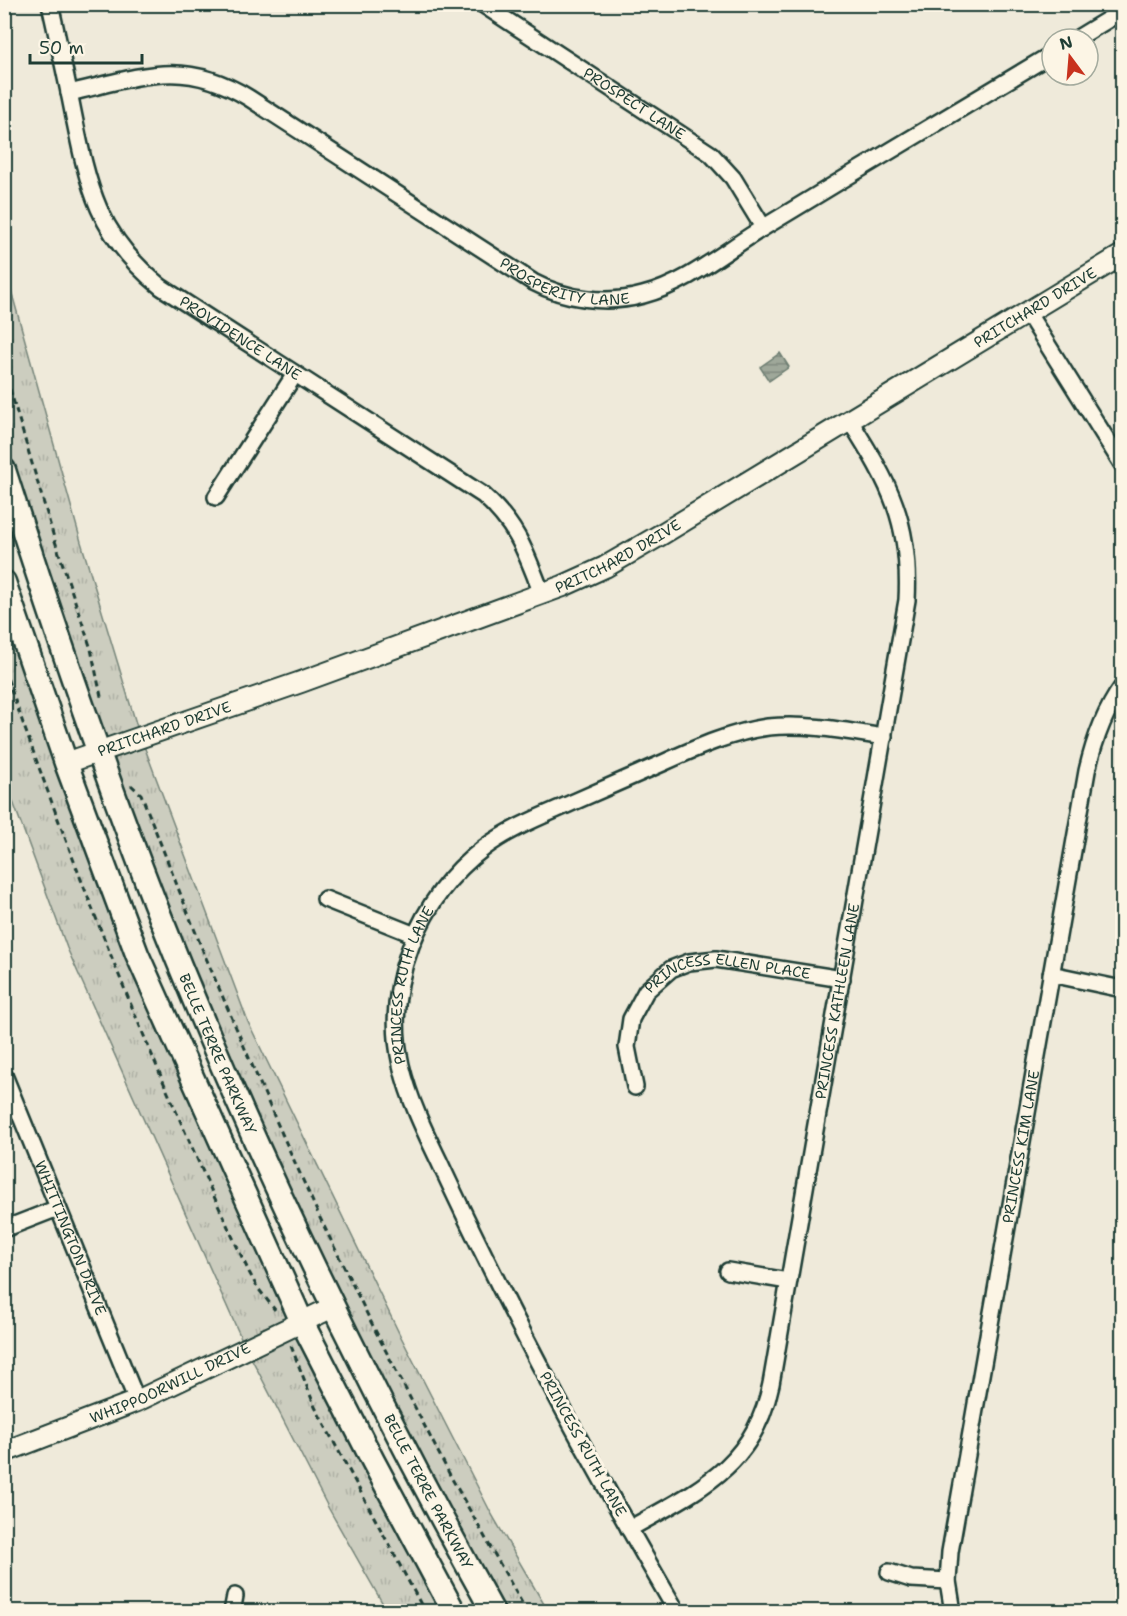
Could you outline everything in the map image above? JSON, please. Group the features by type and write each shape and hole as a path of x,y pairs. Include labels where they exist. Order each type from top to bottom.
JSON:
{"main road":[{"name":"BELLE TERRE PARKWAY","path":"4,470 40,585 98,753 154,902 213,1045 297,1231 385,1413 493,1611"},
{"path":"4,582 66,763 136,954 302,1322 373,1461 454,1611"}],"street":[{"name":"PROVIDENCE LANE","path":"50,4 92,196 106,225 125,252 161,286 491,502 506,518 521,540 542,594"},
{"name":"PROSPECT LANE","path":"482,4 711,154 733,178 763,227"},
{"path":"1096,27 1122,11"},
{"name":"PROSPERITY LANE","path":"69,93 160,73 212,79 249,98 522,276 543,287 569,296 618,299 658,290 689,275 763,227 1040,61"},
{"name":"PRITCHARD DRIVE","path":"66,763 312,678 585,577 625,556 1122,255"},
{"path":"1027,312 1122,464"},
{"path":"216,497 295,374"},
{"name":"PRINCESS KATHLEEN LANE","path":"629,1529 689,1496 715,1478 735,1459 753,1434 768,1397 908,592 908,559 901,521 878,465 850,421"},
{"name":"PRINCESS KIM LANE","path":"953,1611 948,1581 950,1552 1090,758 1104,717 1122,687"},
{"name":"PRINCESS RUTH LANE","path":"677,1611 629,1529 515,1319 439,1162 411,1098 400,1062 398,1015 403,975 415,935 441,891 472,858 495,840 523,825 691,750 739,733 781,726 817,728 884,737"},
{"path":"325,899 415,935"},
{"name":"PRINCESS ELLEN PLACE","path":"635,1087 627,1047 631,1019 646,991 671,969 689,962 716,959 842,979"},
{"path":"1051,974 1122,989"},
{"name":"WHITTINGTON DRIVE","path":"4,1075 137,1401"},
{"path":"4,1229 58,1208"},
{"path":"728,1271 788,1281"},
{"name":"WHIPPOORWILL DRIVE","path":"4,1452 137,1401 333,1307"},
{"path":"889,1572 916,1580 948,1581"}],"path":[{"path":"4,369 55,541 91,649 103,710"},
{"path":"4,669 93,914 155,1063 249,1272 257,1287 277,1312"},
{"path":"128,782 141,794 224,1002 340,1261 451,1477 527,1611"},
{"path":"291,1346 306,1389 320,1417 424,1611"}],"green space":[{"path":"4,265 81,542 138,730 248,1022 399,1333 491,1513 548,1611 502,1611 325,1275 169,917 36,547 5,443"},
{"path":"4,611 48,739 445,1611 387,1611 329,1509 242,1340 67,948 5,780"}],"shaded area":[{"path":"780,353 789,367 769,381 760,367"}]}
